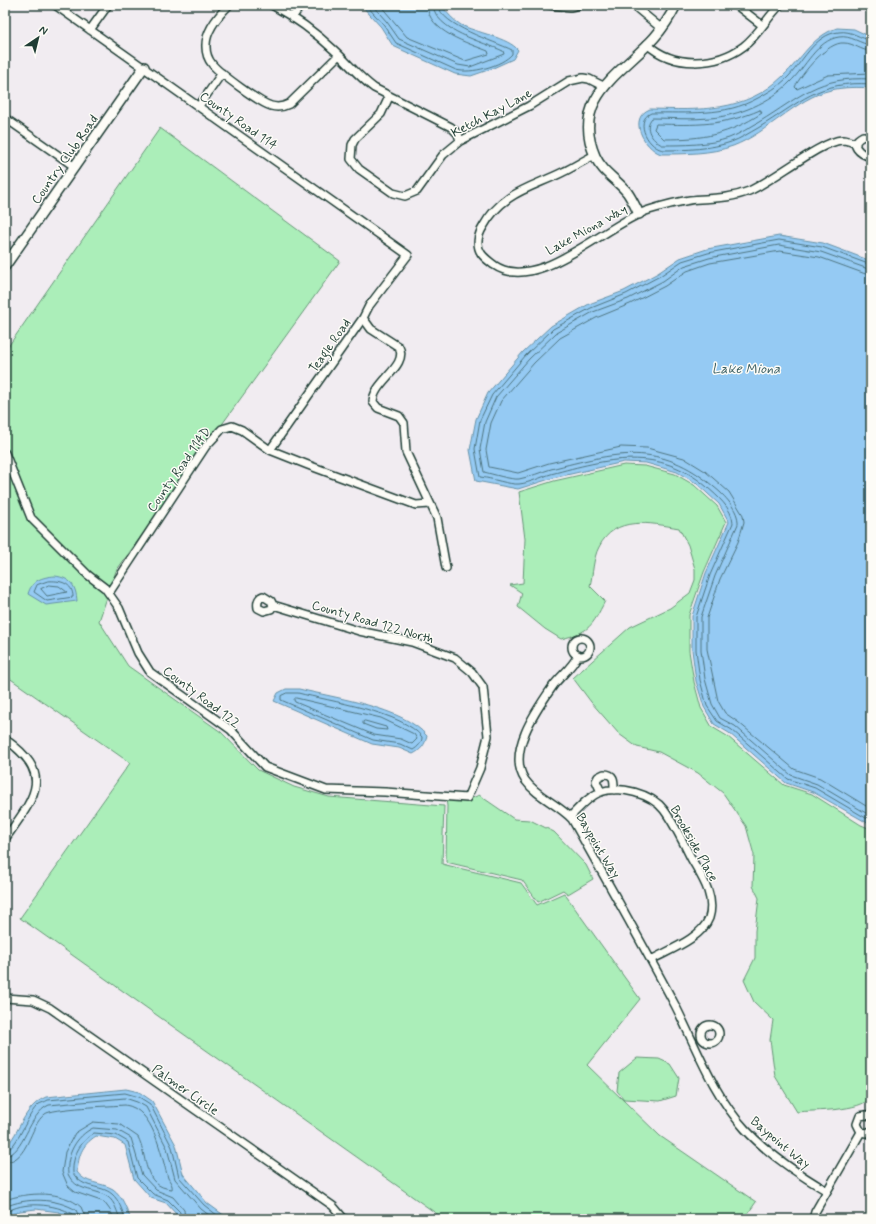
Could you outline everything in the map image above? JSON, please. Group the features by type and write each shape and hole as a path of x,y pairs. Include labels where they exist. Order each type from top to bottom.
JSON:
{"street":[{"name":"County Road 114","path":"55,5 408,255"},
{"path":"90,30 108,5"},
{"path":"229,5 211,29 206,42 207,55 210,62 222,73 265,103 278,107 289,104 339,55"},
{"path":"272,5 292,18 339,55 364,80 389,97 451,127 458,134 460,141"},
{"path":"292,18 301,5"},
{"path":"550,5 570,7 579,5"},
{"path":"633,5 662,29"},
{"path":"639,214 626,192 607,174 595,155 590,131 590,120 594,106 603,86 662,29 676,5"},
{"path":"736,5 762,25"},
{"path":"647,44 655,52 672,59 692,62 715,60 744,46 780,5"},
{"name":"Country Club Road","path":"6,263 144,67"},
{"path":"199,106 222,73"},
{"name":"Ketch Kay Lane","path":"389,97 381,114 356,139 351,151 352,159 359,169 393,193 405,196 417,191 440,158 460,141 529,106 569,81 589,78 603,86"},
{"path":"5,118 75,167"},
{"path":"871,137 864,136 860,138 856,144 856,148 861,154 871,157"},
{"name":"Lake Miona Way","path":"595,155 562,172 523,189 506,200 490,215 480,232 478,247 485,258 506,272 518,273 533,270 565,258 618,224 639,214 677,202 740,195 759,187 828,144 842,140 856,144"},
{"name":"Teagle Road","path":"270,450 363,318 365,312 408,255"},
{"path":"363,318 371,329 399,347 401,350 400,360 376,391 373,402 378,408 402,418 404,424 404,442 408,457 437,518 446,568"},
{"name":"County Road 114D","path":"109,593 206,446 217,433 225,427 236,427 270,450 416,505 430,504"},
{"name":"County Road 122","path":"5,453 32,518 88,575 109,593 119,608 138,653 150,672 231,730 265,767 326,790 385,792 467,798"},
{"name":"County Road 122 North","path":"273,605 360,631 412,642 455,658 472,672 483,687 488,736 480,768 467,798"},
{"name":"Baypoint Way","path":"578,655 574,663 554,685 538,710 521,742 519,753 520,766 528,784 570,817 651,960 693,1041 709,1078 720,1096 746,1130 784,1163 827,1191"},
{"path":"5,739 22,751 31,762 35,775 35,789 30,804 5,839"},
{"path":"601,792 596,781 599,776 604,774 611,775 613,778 614,790"},
{"name":"Brookside Place","path":"570,817 590,798 601,792 614,790 629,791 648,797 664,809 707,888 710,898 709,918 703,927 693,937 651,960"},
{"name":"Palmer Circle","path":"5,998 33,1000 50,1008 333,1206 344,1219"},
{"path":"693,1041 701,1037"},
{"path":"861,1132 856,1124 858,1119 866,1114 871,1116"},
{"path":"861,1132 866,1133 871,1131"},
{"path":"813,1219 815,1212 861,1132"}],"green space":[{"path":"160,128 340,261 116,571 99,621 128,666 221,732 258,770 294,787 329,797 444,806 442,864 521,883 537,905 564,893 640,999 587,1065 660,1136 756,1202 744,1219 444,1219 20,918 130,763 5,675 5,351"},
{"path":"624,465 645,466 675,474 694,485 717,506 726,522 704,572 689,615 689,651 694,682 701,708 712,727 727,736 784,785 812,794 861,825 871,829 871,1097 866,1102 858,1105 848,1108 797,1112 775,1076 770,1040 773,1020 754,1002 744,980 755,958 755,931 759,898 753,886 754,855 746,826 723,793 698,773 659,752 637,747 619,734 591,702 573,678 630,627 670,608 690,593 695,580 695,569 688,545 679,528 657,524 634,524 614,530 606,537 595,556 590,586 605,601 589,627 578,634 561,639 545,629 518,607 522,593 510,585 523,583 525,539 519,492 554,481"},
{"path":"479,795 514,819 530,820 554,832 586,865 593,879 568,894 563,890 538,902 522,880 446,862 446,799 468,800"},
{"path":"637,1058 659,1059 670,1064 679,1078 676,1096 660,1101 624,1099 617,1091 619,1073"}],"water":[{"path":"361,5 441,5 455,21 461,25 507,42 518,50 513,59 491,69 471,76 455,74 393,46 381,27"},
{"path":"837,28 854,29 871,37 871,88 841,88 818,94 806,100 746,140 725,149 716,151 661,154 649,146 640,133 640,119 643,113 650,109 704,109 721,107 753,97 768,88 783,76 820,37"},
{"name":"Lake Miona","path":"779,236 823,243 871,261 871,825 813,792 786,783 729,733 714,724 704,707 696,681 692,650 692,616 706,573 729,522 719,504 696,483 677,472 646,463 624,462 553,478 518,489 476,481 470,450 476,419 488,393 523,352 551,326 589,304 624,291 658,273 680,258 707,249"},
{"path":"55,576 65,579 72,584 77,601 46,605 28,594 32,585 38,580"},
{"path":"286,689 299,689 349,700 385,711 416,726 427,736 424,745 413,754 399,748 372,744 274,701 278,693"},
{"path":"126,1089 139,1092 152,1101 176,1145 183,1174 207,1203 229,1219 175,1219 177,1215 166,1203 151,1198 134,1179 125,1145 115,1139 96,1136 84,1147 77,1172 84,1179 113,1189 122,1199 131,1219 74,1219 59,1212 36,1209 20,1211 5,1218 5,1148 32,1107 38,1101 46,1097"}]}
